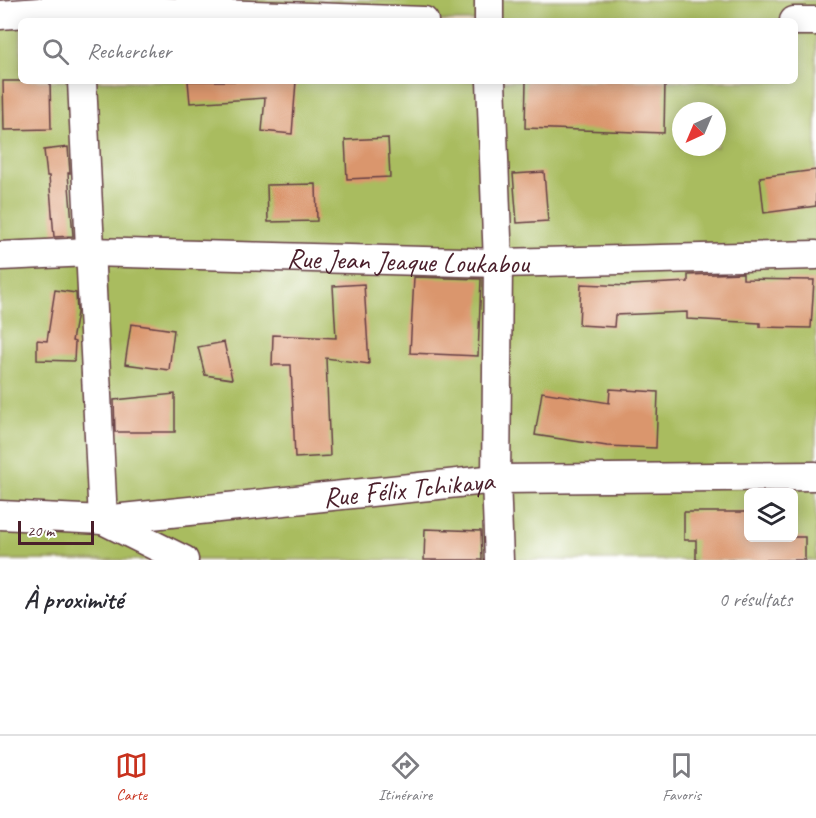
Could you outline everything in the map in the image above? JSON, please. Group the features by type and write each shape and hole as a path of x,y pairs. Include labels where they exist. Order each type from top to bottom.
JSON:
{"street":[{"path":"489,0 489,18"},
{"path":"0,15 79,10 330,18"},
{"path":"798,21 816,21"},
{"path":"82,84 103,520 184,560"},
{"path":"491,84 498,263 496,479 499,560"},
{"name":"Rue Jean Jeaque Loukabou","path":"0,256 90,252 498,263 816,255"},
{"name":"Rue Félix Tchikaya","path":"0,515 103,520 496,479 816,477"}],"green space":[{"path":"0,0 816,0 816,560 0,560"}],"building":[{"path":"3,81 18,81 18,84 50,84 51,129 4,130"},
{"path":"188,84 296,84 292,134 262,131 265,98 190,103"},
{"path":"526,84 665,84 664,133 525,128"},
{"path":"388,138 390,177 347,179 345,140"},
{"path":"68,147 73,236 54,237 49,176 47,176 44,150"},
{"path":"816,170 816,206 764,213 760,177"},
{"path":"544,172 548,221 517,223 513,174"},
{"path":"316,184 317,221 268,222 267,185"},
{"path":"743,273 743,279 814,280 811,328 760,327 760,323 687,319 687,312 615,315 614,327 579,325 581,284 630,286 688,282 688,275"},
{"path":"414,277 481,279 478,356 410,353"},
{"path":"364,284 369,364 326,358 330,456 295,458 291,365 272,365 273,335 336,338 333,286"},
{"path":"55,290 76,293 77,313 72,341 75,342 74,361 37,360 37,340 47,341"},
{"path":"131,324 174,330 169,370 125,364"},
{"path":"224,342 232,379 205,375 198,347"},
{"path":"610,389 658,392 656,448 607,446 535,435 542,392 609,403"},
{"path":"175,394 175,432 115,432 114,400"},
{"path":"684,512 744,512 744,542 798,542 798,537 805,537 805,560 696,560 696,540 684,540"},
{"path":"425,529 481,531 482,560 424,560"}]}
